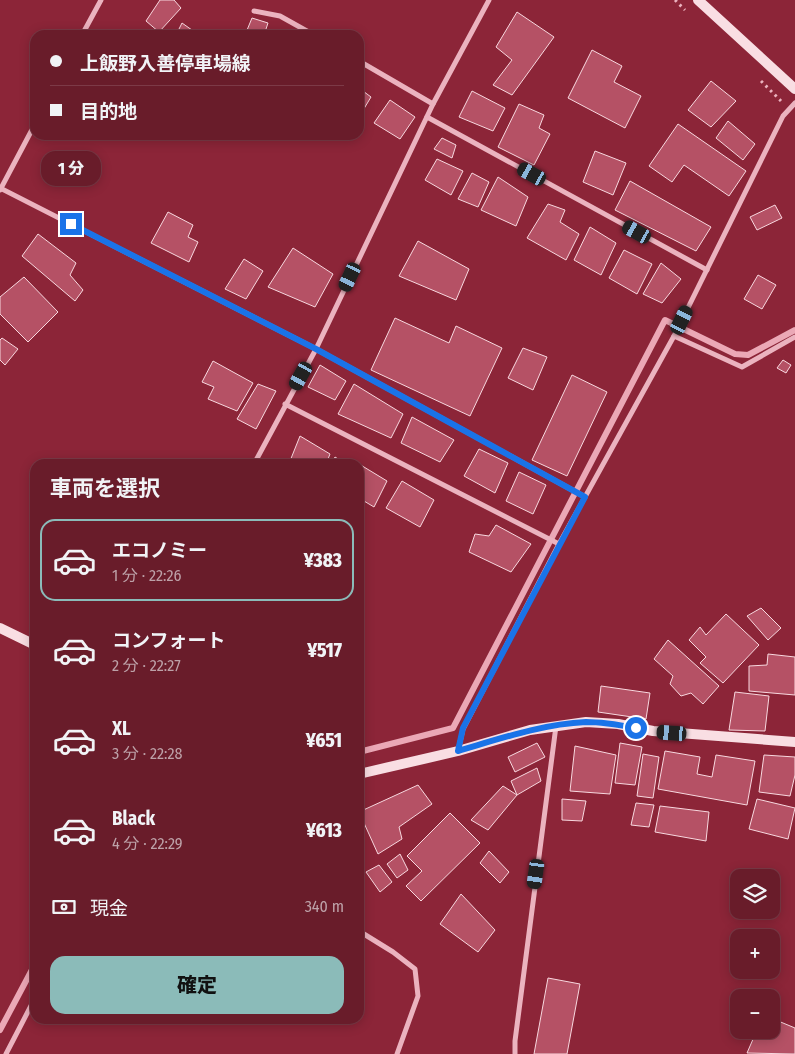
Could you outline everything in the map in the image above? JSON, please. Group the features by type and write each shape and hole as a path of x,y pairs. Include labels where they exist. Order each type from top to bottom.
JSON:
{"main road":[{"path":"698,0 795,89"},
{"path":"0,628 30,643"},
{"path":"364,773 458,751 530,730 586,722 618,724 653,731 795,742"}],"street":[{"path":"85,30 101,0"},
{"path":"257,459 316,349 433,104 489,0"},
{"path":"254,11 280,16 305,30"},
{"path":"364,64 433,104"},
{"path":"458,751 463,728 559,544 674,336 783,116 795,103"},
{"path":"427,117 707,270"},
{"path":"30,133 0,189 316,349 585,497"},
{"path":"674,336 742,367 795,337"},
{"path":"285,404 559,544"},
{"path":"515,1054 528,929 556,726"},
{"path":"364,934 393,952 415,969 418,996 397,1054"},
{"path":"6,1054 30,1008"}],"building":[{"path":"160,0 174,0 181,8 161,30 157,30 146,21"},
{"path":"517,12 554,37 512,95 493,85 512,60 496,47"},
{"path":"252,18 268,23 266,30 247,30"},
{"path":"182,23 192,30 178,30"},
{"path":"592,50 622,66 614,82 641,96 625,128 568,98"},
{"path":"711,81 736,101 711,127 688,110"},
{"path":"472,91 505,108 493,131 459,117"},
{"path":"364,92 371,97 364,109"},
{"path":"390,100 415,117 400,139 374,123"},
{"path":"519,104 544,115 539,128 550,134 534,165 498,147"},
{"path":"728,121 755,144 743,160 716,138"},
{"path":"678,124 746,171 729,196 684,165 672,182 649,166"},
{"path":"442,138 456,145 452,158 434,149"},
{"path":"595,151 626,163 613,195 583,182"},
{"path":"437,159 463,171 451,195 425,180"},
{"path":"472,173 489,182 478,207 458,199"},
{"path":"498,177 528,197 516,226 481,210"},
{"path":"630,181 711,227 696,251 615,210"},
{"path":"548,204 565,210 560,222 579,234 566,260 527,238"},
{"path":"775,205 782,218 757,230 750,217"},
{"path":"168,212 193,225 188,237 198,242 189,262 151,243"},
{"path":"590,227 616,243 601,275 574,260"},
{"path":"38,234 76,263 70,275 83,290 75,301 22,256"},
{"path":"418,241 469,269 456,300 399,276"},
{"path":"293,248 333,274 315,307 268,287"},
{"path":"624,250 652,264 637,294 609,278"},
{"path":"244,259 263,271 246,299 225,289"},
{"path":"661,263 681,279 662,303 643,294"},
{"path":"758,275 776,285 762,309 744,299"},
{"path":"24,277 58,312 28,342 0,314 0,297"},
{"path":"395,318 449,343 456,326 502,348 470,416 371,370"},
{"path":"2,338 18,349 5,365 0,360 0,340"},
{"path":"523,348 547,357 533,390 508,378"},
{"path":"783,360 791,365 786,373 777,368"},
{"path":"213,361 253,383 237,411 208,399 214,387 202,382"},
{"path":"320,365 346,381 335,400 308,387"},
{"path":"572,375 607,392 567,476 532,460"},
{"path":"258,384 276,391 256,429 237,419"},
{"path":"354,384 403,414 391,438 338,414"},
{"path":"412,417 454,440 440,462 401,443"},
{"path":"300,436 330,454 328,459 291,459"},
{"path":"479,449 508,463 495,493 464,476"},
{"path":"364,467 387,481 374,507 364,501"},
{"path":"519,472 546,485 533,514 506,501"},
{"path":"402,481 434,500 420,527 386,508"},
{"path":"496,525 531,544 511,572 469,552 475,534 489,536"},
{"path":"761,608 781,628 768,640 747,616"},
{"path":"726,614 759,645 723,683 700,663 706,657 689,640 700,627 706,635"},
{"path":"668,640 719,686 703,704 691,693 681,696 670,684 673,676 654,659"},
{"path":"768,654 795,657 795,695 749,691 749,666 767,665"},
{"path":"601,686 650,693 646,719 598,712"},
{"path":"735,692 769,696 765,731 729,730"},
{"path":"537,743 545,757 515,772 508,757"},
{"path":"620,743 642,747 635,785 615,783"},
{"path":"575,746 616,755 610,794 570,791"},
{"path":"665,751 700,757 697,774 712,777 716,755 755,761 747,805 658,789"},
{"path":"643,754 659,757 653,798 637,796"},
{"path":"764,755 795,757 795,775 790,796 759,792"},
{"path":"537,768 541,781 517,795 511,781"},
{"path":"418,785 432,804 399,827 402,839 378,854 364,823 364,810"},
{"path":"503,786 517,795 488,830 471,820"},
{"path":"562,799 586,801 582,821 562,820"},
{"path":"757,799 795,808 788,839 749,829"},
{"path":"636,803 654,805 649,827 631,825"},
{"path":"660,806 709,812 706,841 655,832"},
{"path":"450,813 480,843 421,901 406,886 422,871 407,856"},
{"path":"489,851 509,872 500,883 480,863"},
{"path":"400,854 408,870 397,878 387,864"},
{"path":"379,865 392,882 380,892 366,872"},
{"path":"461,894 495,930 478,952 440,924"},
{"path":"548,978 580,984 567,1054 534,1054"},
{"path":"780,1022 795,1028 795,1054 747,1053 753,1039 780,1039"}],"waterway":[{"path":"364,751 453,728 665,320 735,354 748,355 795,330"},
{"path":"0,1030 30,973"}],"route":[{"path":"71,224 316,349 585,497 463,728 458,751 530,730 586,722 618,724 636,728"}]}
